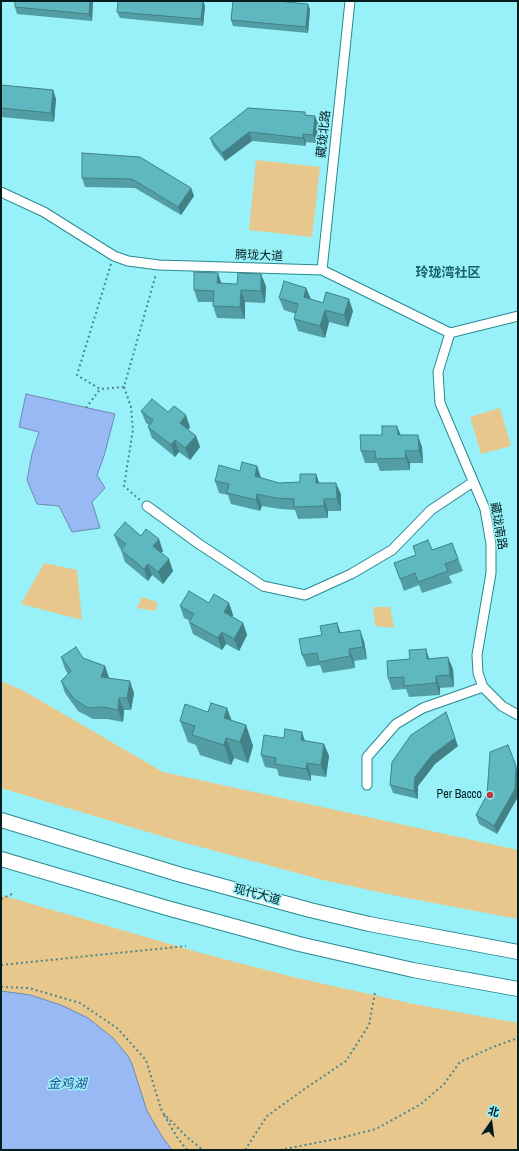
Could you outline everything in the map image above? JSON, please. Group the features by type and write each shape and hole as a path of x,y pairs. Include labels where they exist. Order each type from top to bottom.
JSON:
{"main road":[{"name":"现代大道","path":"1,820 178,874 310,910 369,924 518,952"},
{"path":"1,859 166,908 299,944 413,970 518,989"}],"street":[{"name":"藏珑北路","path":"322,270 350,1"},
{"name":"腾珑大道","path":"1,192 44,212 114,256 128,261 159,265 322,270 450,333"},
{"path":"450,333 518,316"},
{"name":"藏珑南路","path":"450,333 438,372 440,403 485,509 491,544 491,573 477,655 478,673 483,687 502,706 518,715"},
{"path":"148,506 200,544 263,586 305,595 351,574 392,550 431,510 474,482"},
{"path":"367,785 366,757 396,724 423,708 483,687"}],"path":[{"path":"114,256 77,375 100,389 124,387"},
{"path":"148,506 124,486 133,430 130,407 124,387 159,265"},
{"path":"86,408 100,389"},
{"path":"1,899 12,894"},
{"path":"1,965 186,946"},
{"path":"1,987 29,988 80,1003 117,1028 146,1060 162,1112 177,1137 187,1150"},
{"path":"245,1150 267,1116 346,1061 369,1025 376,992"},
{"path":"280,1150 341,1138 376,1129 421,1104 444,1084 460,1062 493,1047 518,1038"},
{"path":"162,1112 188,1138 203,1150"}],"shaded area":[{"path":"256,160 320,167 312,237 249,230"},
{"path":"500,408 511,446 481,454 470,417"},
{"path":"44,563 77,570 82,620 21,604"},
{"path":"142,597 157,602 156,611 137,608"},
{"path":"373,607 390,607 394,628 375,626"},
{"path":"1,681 24,691 163,772 518,850 518,919 323,880 171,839 1,788"},
{"path":"1,895 201,953 293,977 414,1004 518,1023 518,1150 172,1150 147,1111 128,1056 113,1038 88,1018 61,1005 30,995 1,991"}],"water":[{"path":"26,394 115,414 104,456 97,475 105,488 92,502 100,528 72,532 59,506 37,504 27,480 32,454 39,432 19,427"},
{"name":"金鸡湖","path":"1,991 30,995 61,1005 88,1018 113,1038 128,1056 147,1111 172,1150 1,1150"}],"building":[{"path":"15,1 90,1 89,14 15,7"},
{"path":"118,1 203,1 201,19 117,12"},
{"path":"233,1 277,1 308,4 306,27 231,20"},
{"path":"1,85 53,90 51,113 1,108"},
{"path":"248,108 305,112 305,115 315,116 313,135 303,134 303,138 249,132 222,153 210,138"},
{"path":"82,153 140,157 191,188 178,207 132,179 82,178"},
{"path":"194,272 218,273 217,283 237,284 238,273 261,274 261,291 241,290 240,307 213,306 214,291 194,290"},
{"path":"284,281 306,288 304,297 323,303 326,292 349,299 344,315 325,310 320,326 294,319 298,304 279,298"},
{"path":"152,399 168,412 174,406 186,415 180,423 196,436 185,448 175,440 171,445 148,427 153,420 141,411"},
{"path":"382,426 397,426 398,435 418,435 419,451 405,451 406,458 376,459 375,451 361,451 360,435 382,435"},
{"path":"242,462 257,466 255,476 279,483 300,482 300,474 316,474 316,483 336,483 337,499 324,499 324,506 294,507 294,499 276,498 257,494 256,500 227,493 229,484 215,481 219,465 240,471"},
{"path":"125,522 141,536 146,529 159,539 153,546 169,559 158,572 148,564 144,569 121,550 126,544 114,535"},
{"path":"428,540 432,550 452,543 458,559 445,564 448,571 418,582 415,573 400,579 394,563 416,555 413,546"},
{"path":"189,591 209,603 214,594 229,603 224,612 243,623 234,639 222,632 218,638 189,622 194,614 180,606"},
{"path":"337,623 339,633 360,630 363,647 349,649 350,656 319,662 317,653 302,655 299,639 322,635 320,626"},
{"path":"76,647 83,658 105,666 101,677 130,681 127,698 119,698 118,710 103,707 88,708 74,699 61,681 71,671 61,657"},
{"path":"426,649 427,659 448,657 450,675 436,676 436,683 404,686 404,677 388,678 387,661 410,659 409,650"},
{"path":"211,703 227,708 224,718 246,725 240,742 226,738 224,745 192,735 195,726 180,721 185,704 208,712"},
{"path":"446,712 455,738 432,755 415,777 414,791 390,785 392,762 411,735"},
{"path":"285,729 302,732 301,740 324,744 321,765 307,763 306,769 275,764 276,758 261,755 264,735 284,738"},
{"path":"508,745 516,766 515,789 494,826 476,815 487,795 490,752"}],"place":[{"name":"Per Bacco","path":"490,795"}],"district":[{"name":"玲珑湾社区","path":"448,274"}]}
